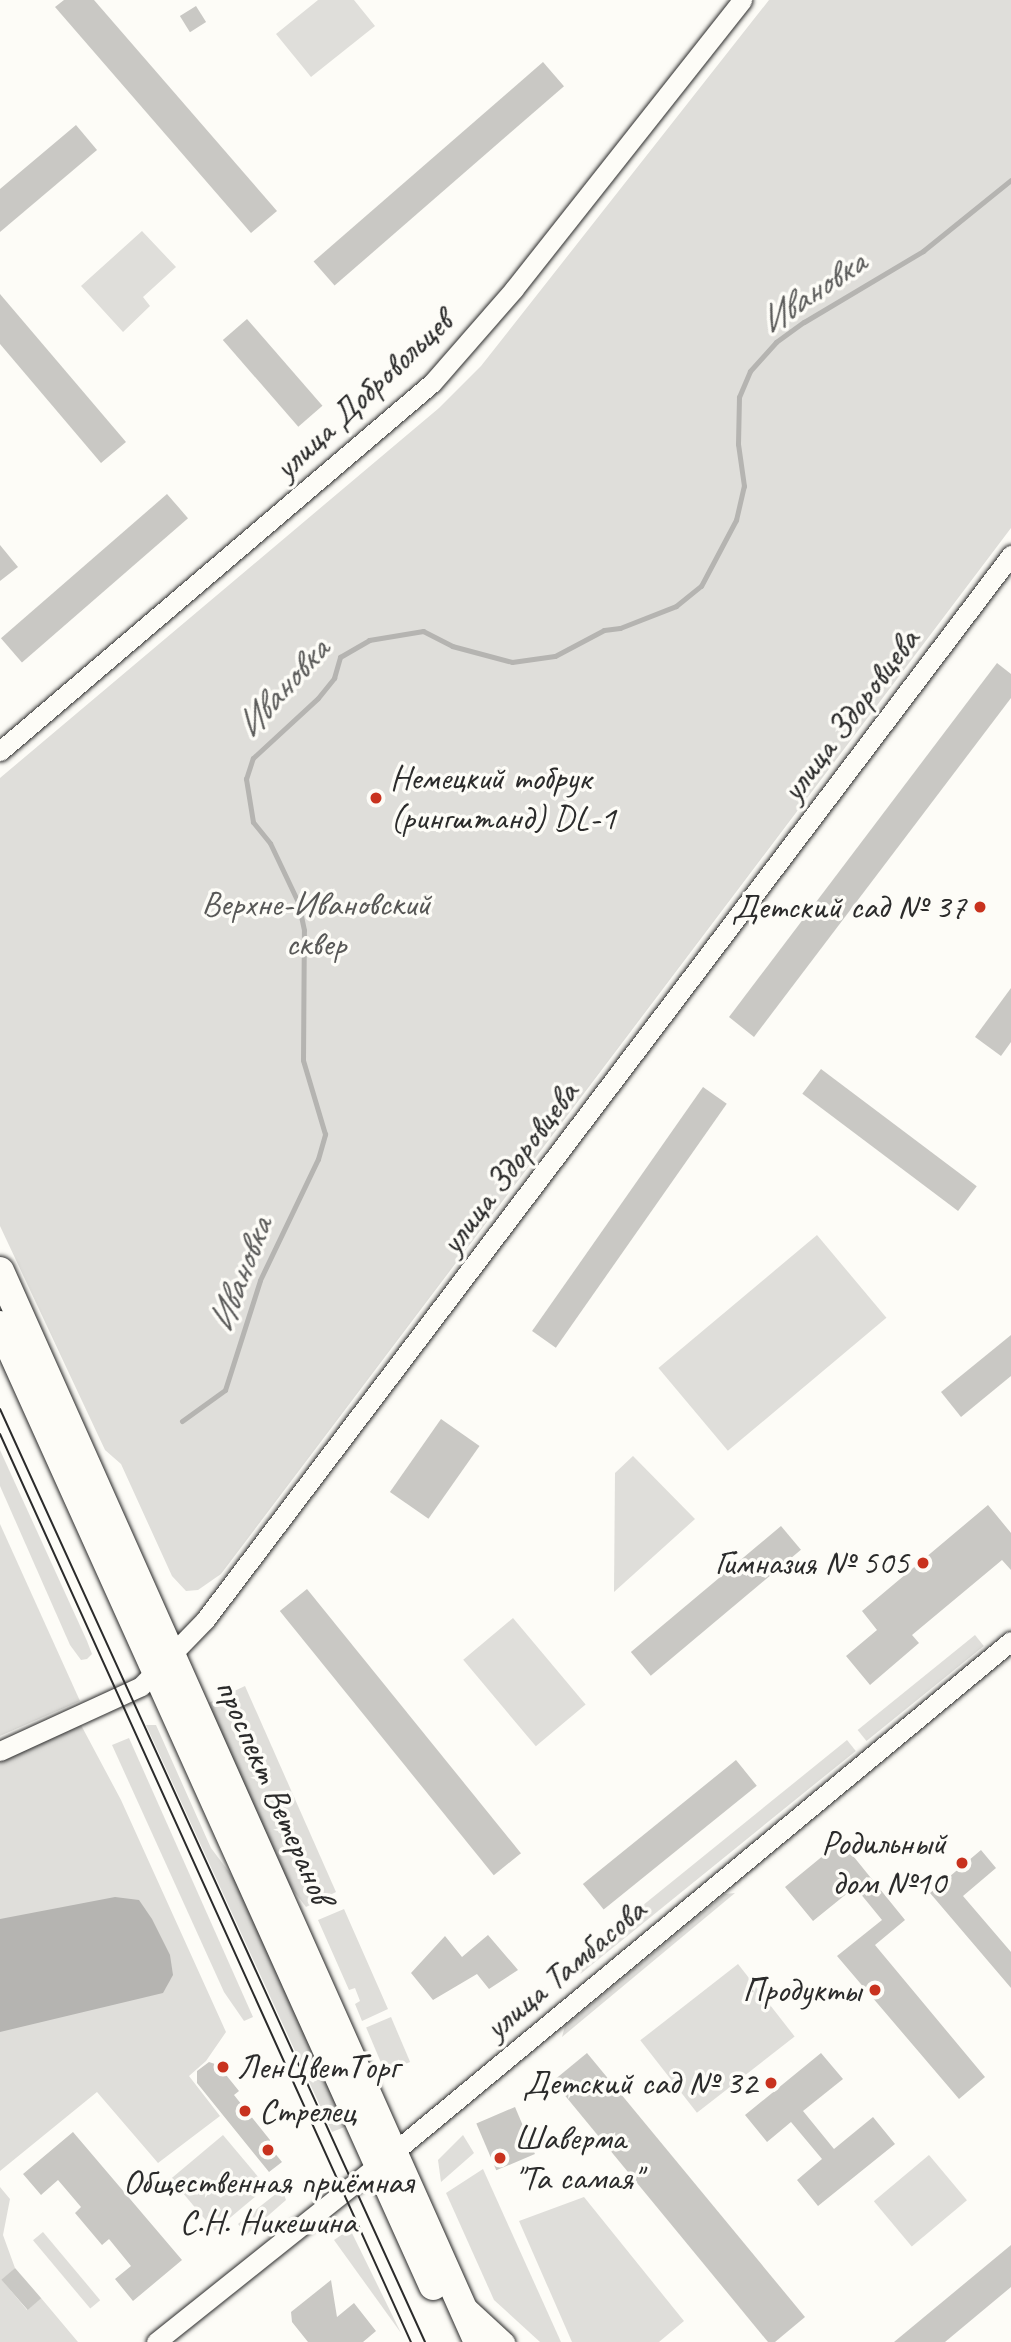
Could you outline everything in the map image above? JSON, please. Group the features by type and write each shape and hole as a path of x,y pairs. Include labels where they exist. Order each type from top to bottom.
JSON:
{"main road":[{"name":"проспект Ветеранов","path":"0,1271 164,1663 385,2158 457,2342"},
{"name":"проспект Ветеранов","path":"0,1325 164,1663"},
{"name":"проспект Ветеранов","path":"385,2158 461,2302 478,2342"}],"street":[{"name":"улица Добровольцев","path":"0,751 432,383 492,317 742,0"},
{"name":"улица Здоровцева","path":"0,1751 141,1686 214,1609 1011,555"},
{"name":"улица Тамбасова","path":"156,2342 385,2158 1011,1640"},
{"path":"461,2302 505,2342"}],"green space":[{"path":"318,0 354,0 375,26 311,77 276,34"},
{"name":"Верхне-Ивановский сквер","path":"769,0 1011,0 1011,528 221,1574 198,1590 186,1591 172,1576 121,1464 105,1450 0,1226 0,778 439,408 481,366"},
{"path":"142,231 176,267 143,297 150,306 123,332 81,286"},
{"path":"817,1235 886,1318 728,1451 658,1368"},
{"path":"0,1450 87,1641 92,1654 87,1659 81,1660 70,1645 0,1486"},
{"path":"633,1456 695,1519 614,1592 615,1473"},
{"path":"0,1524 80,1701 0,1736"},
{"path":"513,1618 586,1705 536,1746 463,1660"},
{"path":"975,1635 984,1646 866,1741 858,1730"},
{"path":"245,1686 336,1892 306,1907 274,1865 202,1706"},
{"path":"81,1725 121,1800 226,2032 206,2061 189,2076 220,2116 158,2163 97,2092 0,2171 0,1762"},
{"path":"146,1725 156,1725 211,1848 235,1880 347,2126 332,2132"},
{"path":"129,1738 253,2017 244,2021 224,1992 112,1745"},
{"path":"847,1740 856,1751 581,1974 572,1963"},
{"path":"735,1893 562,2037 565,2026 725,1894"},
{"path":"344,1909 388,2009 362,2021 355,2004 360,2001 355,1988 349,1990 318,1920"},
{"path":"738,1964 795,2036 697,2113 640,2040"},
{"path":"391,2017 410,2062 385,2073 366,2028"},
{"path":"223,2135 267,2187 215,2231 171,2179"},
{"path":"463,2135 474,2153 441,2182 438,2160"},
{"path":"929,2155 967,2200 912,2246 874,2201"},
{"path":"483,2169 561,2342 540,2342 494,2300 446,2193"},
{"path":"0,2187 10,2199 3,2235 15,2268 2,2280 27,2310 41,2298 78,2342 0,2342"},
{"path":"282,2189 286,2200 247,2234 238,2224"},
{"path":"584,2197 684,2321 659,2342 572,2342 519,2221"},
{"path":"350,2229 401,2333 334,2240"},
{"path":"43,2232 100,2300 90,2309 33,2240"}],"shaded area":[{"path":"115,1897 139,1900 170,1955 173,1975 163,1993 0,2032 0,1919"}],"building":[{"path":"64,0 94,0 277,211 251,233 55,7"},
{"path":"196,6 206,22 190,32 180,16"},
{"path":"543,62 564,86 335,286 314,261"},
{"path":"76,125 97,150 0,232 0,189"},
{"path":"0,294 126,442 101,463 0,344"},
{"path":"247,319 322,406 298,427 223,340"},
{"path":"167,494 188,518 22,662 1,638"},
{"path":"0,545 18,567 0,581"},
{"path":"997,663 1011,674 1011,698 754,1037 729,1017"},
{"path":"1011,988 1011,1042 1001,1056 975,1037"},
{"path":"821,1069 977,1186 958,1211 802,1094"},
{"path":"703,1087 727,1104 556,1348 532,1331"},
{"path":"1011,1335 1011,1376 961,1417 941,1392"},
{"path":"441,1419 480,1446 428,1519 390,1492"},
{"path":"988,1505 1011,1533 1011,1570 1002,1560 912,1635 919,1643 870,1685 846,1656 877,1630 862,1611"},
{"path":"781,1526 801,1550 651,1676 631,1652"},
{"path":"307,1589 521,1853 494,1875 280,1611"},
{"path":"736,1760 757,1786 604,1910 583,1884"},
{"path":"841,1841 905,1920 875,1945 985,2077 959,2099 837,1956 882,1920 855,1887 813,1921 785,1887"},
{"path":"981,1850 996,1868 963,1896 1011,1952 1011,1988 930,1893"},
{"path":"488,1935 518,1970 489,1989 477,1974 433,2000 411,1973 445,1936 462,1957"},
{"path":"587,2053 805,2317 775,2342 768,2342 553,2081"},
{"path":"821,2053 843,2079 803,2111 834,2149 873,2117 895,2144 818,2206 797,2180 822,2159 791,2122 767,2142 745,2115"},
{"path":"209,2062 218,2065 239,2091 234,2095 270,2140 269,2146 282,2162 269,2172 197,2083 197,2071"},
{"path":"515,2107 535,2154 496,2170 476,2123"},
{"path":"73,2132 182,2260 133,2301 115,2279 131,2266 109,2239 102,2245 75,2213 81,2207 58,2180 41,2195 23,2174"},
{"path":"1011,2245 1011,2287 945,2342 894,2342"},
{"path":"15,2268 41,2298 28,2310 1,2280"},
{"path":"331,2280 337,2317 354,2303 376,2331 363,2342 308,2342 292,2322 291,2312"}],"waterway":[{"name":"Ивановка","path":"182,1421 225,1390 260,1280 318,1159 325,1134 303,1060 304,930 298,902 270,843 253,822 246,779 253,758 318,698 334,678 340,657 369,640 423,631 452,646 512,662 555,656 604,630 620,628 676,606 701,586 736,520 744,486 738,444 739,397 750,371 776,342 804,322 923,251 1011,180"}],"tram line":[{"path":"0,1409 425,2342"},
{"path":"0,1434 411,2342"}],"place":[{"name":"Немецкий тобрук (рингштанд) DL-1","path":"376,798"},
{"name":"Детский сад № 37","path":"980,907"},
{"name":"Гимназия № 505","path":"923,1563"},
{"name":"Родильный дом №10","path":"962,1863"},
{"name":"Продукты","path":"875,1990"},
{"name":"ЛенЦветТорг","path":"223,2067"},
{"name":"Детский сад № 32","path":"771,2083"},
{"name":"Стрелец","path":"245,2111"},
{"name":"Общественная приёмная С.Н. Никешина","path":"268,2150"},
{"name":"Шаверма \"Та самая\"","path":"500,2158"}]}
